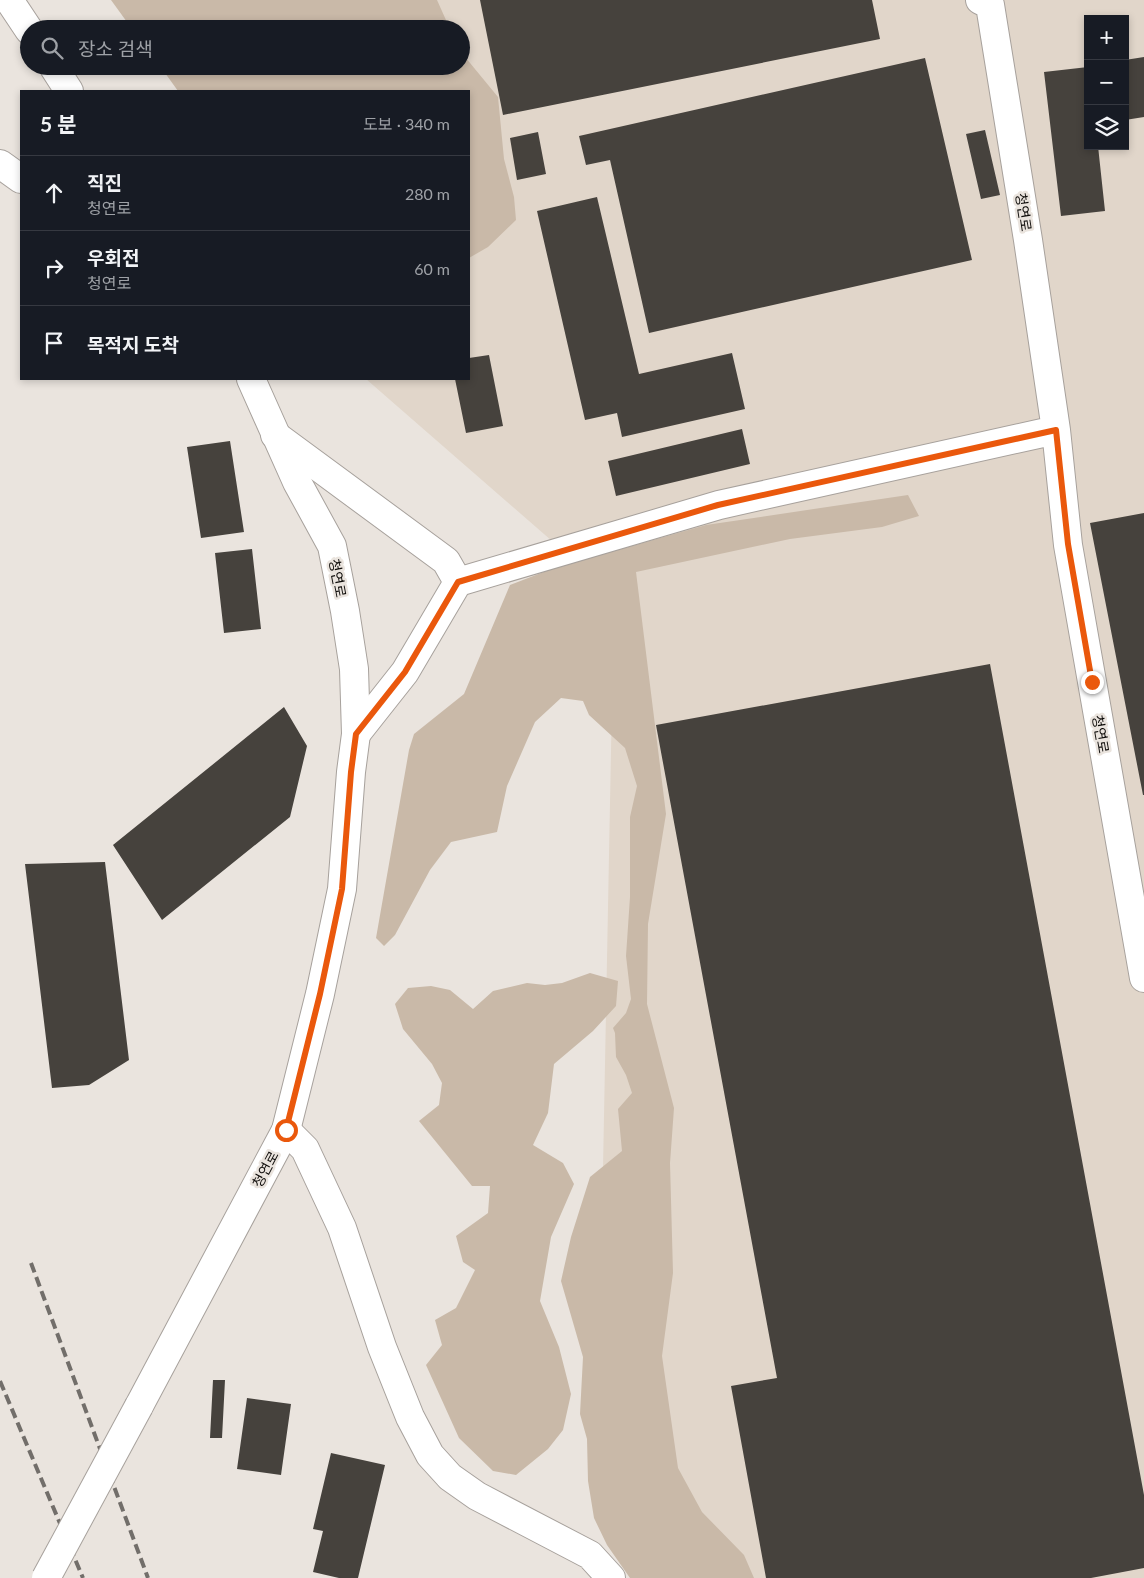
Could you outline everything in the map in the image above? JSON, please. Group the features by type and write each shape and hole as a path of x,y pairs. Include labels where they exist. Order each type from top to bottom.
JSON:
{"street":[{"path":"8,0 22,20"},
{"name":"청연로","path":"980,0 990,5 1056,430 1068,544 1144,978"},
{"path":"59,75 68,90"},
{"path":"0,164 20,178"},
{"name":"청연로","path":"46,1578 286,1130 320,994 342,889 351,772 356,734 354,669 332,546 297,482 253,386"},
{"path":"356,734 405,672 458,582 718,505 1056,430"},
{"path":"275,435 446,561 458,582"},
{"path":"286,1130 305,1149 342,1228 382,1347 410,1417 430,1454 450,1477 477,1496 590,1555 611,1578"}],"shaded area":[{"path":"111,0 437,0 446,20 125,20"},
{"path":"434,0 1144,0 1144,1578 662,1578 597,1481 614,595 367,380 470,380 470,90 464,75 470,75 470,20 433,20"},
{"path":"470,63 498,97 504,159 514,197 516,220 488,247 470,257 470,90 177,90 166,75 470,75"},
{"path":"908,495 919,516 882,527 790,539 636,572 666,814 648,924 647,1004 674,1108 670,1163 673,1273 662,1356 678,1468 702,1512 744,1555 754,1578 630,1578 607,1545 594,1518 588,1481 587,1439 580,1414 583,1357 561,1281 571,1237 590,1177 622,1151 618,1109 632,1093 626,1075 616,1057 613,1028 626,1013 631,999 626,956 630,897 630,817 637,786 625,748 589,715 583,701 561,698 535,722 507,786 497,832 451,842 430,870 395,935 384,946 376,938 409,750 414,734 464,694 510,585 554,568 706,525"},
{"path":"590,973 618,981 616,1006 593,1031 554,1064 548,1113 533,1145 563,1163 574,1184 551,1237 540,1301 559,1347 571,1394 563,1430 548,1449 516,1475 493,1471 459,1438 426,1365 442,1345 435,1320 456,1308 475,1270 463,1262 456,1236 488,1213 490,1186 472,1186 419,1121 439,1105 442,1083 432,1064 403,1029 395,1004 408,988 431,986 450,990 473,1009 493,991 527,983 545,985 562,983"}],"building":[{"path":"480,0 872,0 880,39 503,115"},
{"path":"1144,57 1144,117 1129,119 1129,60"},
{"path":"925,58 972,260 649,333 610,160 586,165 579,136"},
{"path":"1084,67 1084,150 1098,150 1105,211 1061,216 1044,72"},
{"path":"985,130 1000,195 981,199 966,134"},
{"path":"538,132 546,174 517,180 510,138"},
{"path":"597,197 639,374 732,353 745,409 622,437 617,413 585,420 537,211"},
{"path":"489,355 503,426 466,433 455,380 470,380 470,358"},
{"path":"742,429 750,464 616,496 608,461"},
{"path":"230,441 244,532 201,538 187,447"},
{"path":"1144,513 1144,795 1143,795 1090,523"},
{"path":"252,549 261,629 224,633 215,553"},
{"path":"990,664 1144,1495 1144,1568 1091,1578 766,1578 731,1386 777,1378 656,725"},
{"path":"284,707 307,746 290,817 162,920 113,845"},
{"path":"105,862 129,1060 89,1085 52,1088 25,864"},
{"path":"213,1380 225,1380 222,1438 210,1438"},
{"path":"247,1398 291,1404 281,1475 237,1469"},
{"path":"331,1453 385,1465 358,1578 339,1578 313,1572 323,1531 313,1529"}],"railway":[{"path":"31,1263 148,1578"},
{"path":"0,1381 83,1578"}],"route":[{"path":"286,1130 320,994 342,889 351,772 356,734 405,672 458,582 718,505 1056,430 1068,544 1092,682"}]}
